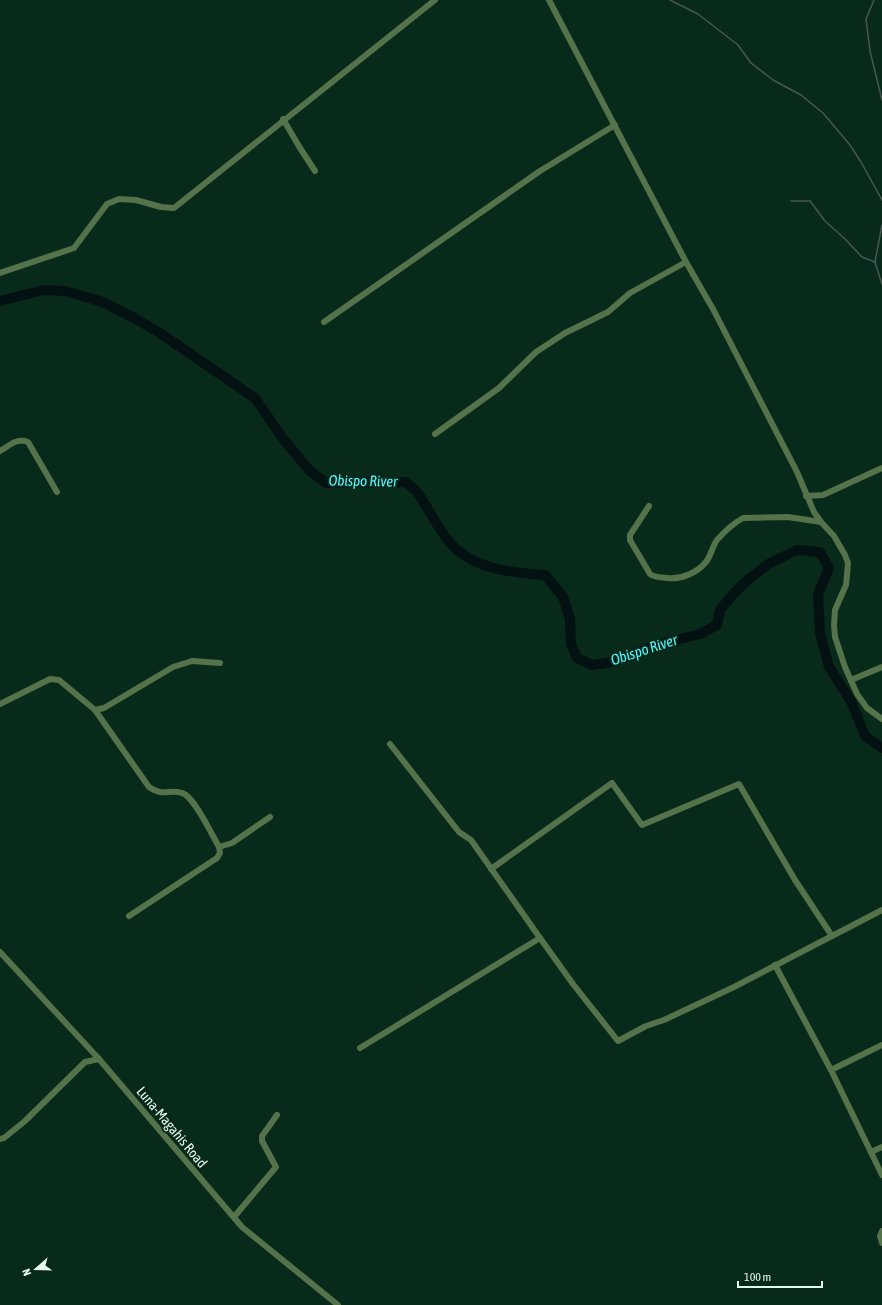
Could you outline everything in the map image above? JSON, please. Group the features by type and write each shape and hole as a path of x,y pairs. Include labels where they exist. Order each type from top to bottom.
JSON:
{"street":[{"path":"0,273 74,248 107,204 120,198 136,200 161,207 174,208 435,0"},
{"path":"549,0 686,262 713,309 797,472 814,512 834,536 845,555 848,563 846,585 835,610 835,637 857,694 867,708 882,719"},
{"path":"283,120 316,171"},
{"path":"324,322 540,171 615,125"},
{"path":"435,434 499,388 536,352 565,333 608,312 630,293 686,262"},
{"path":"0,451 21,440 28,442 57,492"},
{"path":"806,496 823,495 882,468"},
{"path":"649,506 630,534 630,540 653,577 675,579 682,578 701,567 718,539 743,518 788,517 821,522"},
{"path":"95,710 104,708 173,666 192,661 220,663"},
{"path":"851,680 882,667"},
{"path":"0,704 50,679 59,680 95,710 149,787 156,792 181,792 185,794 196,807 219,847 220,853 217,858 129,916"},
{"path":"390,744 459,832 471,840 573,984 618,1041 646,1026 664,1020 734,987 882,910"},
{"path":"492,869 612,783 642,825 739,784 794,880 832,936"},
{"path":"219,847 232,843 270,817"},
{"path":"360,1048 540,938"},
{"name":"Luna-Magahis Road","path":"0,952 99,1059 242,1227 338,1305"},
{"path":"775,965 831,1070 882,1175"},
{"path":"831,1070 882,1045"},
{"path":"0,1139 4,1138 25,1121 85,1062 99,1059"},
{"path":"234,1217 276,1167 262,1141 262,1136 277,1116"},
{"path":"871,1152 882,1147"},
{"path":"882,1231 880,1236 882,1243"}],"waterway":[{"path":"670,0 698,14 738,45 751,63 773,80 801,95 823,113 850,145 882,200"},
{"path":"874,0 866,19 870,51 882,100"},
{"path":"791,201 810,201 825,221 862,257 875,262"},
{"path":"882,225 875,262 882,284"},
{"name":"Obispo River","path":"0,301 44,290 65,291 103,302 160,333 255,398 284,440 309,470 326,483 406,482 417,492 447,539 456,549 467,557 492,568 519,573 545,575 563,597 570,619 571,644 577,658 592,665 613,662 659,644 700,634 717,625 720,610 734,593 750,578 770,563 797,550 820,552 829,568 818,594 820,633 829,667 851,701 865,736 882,748"}]}
